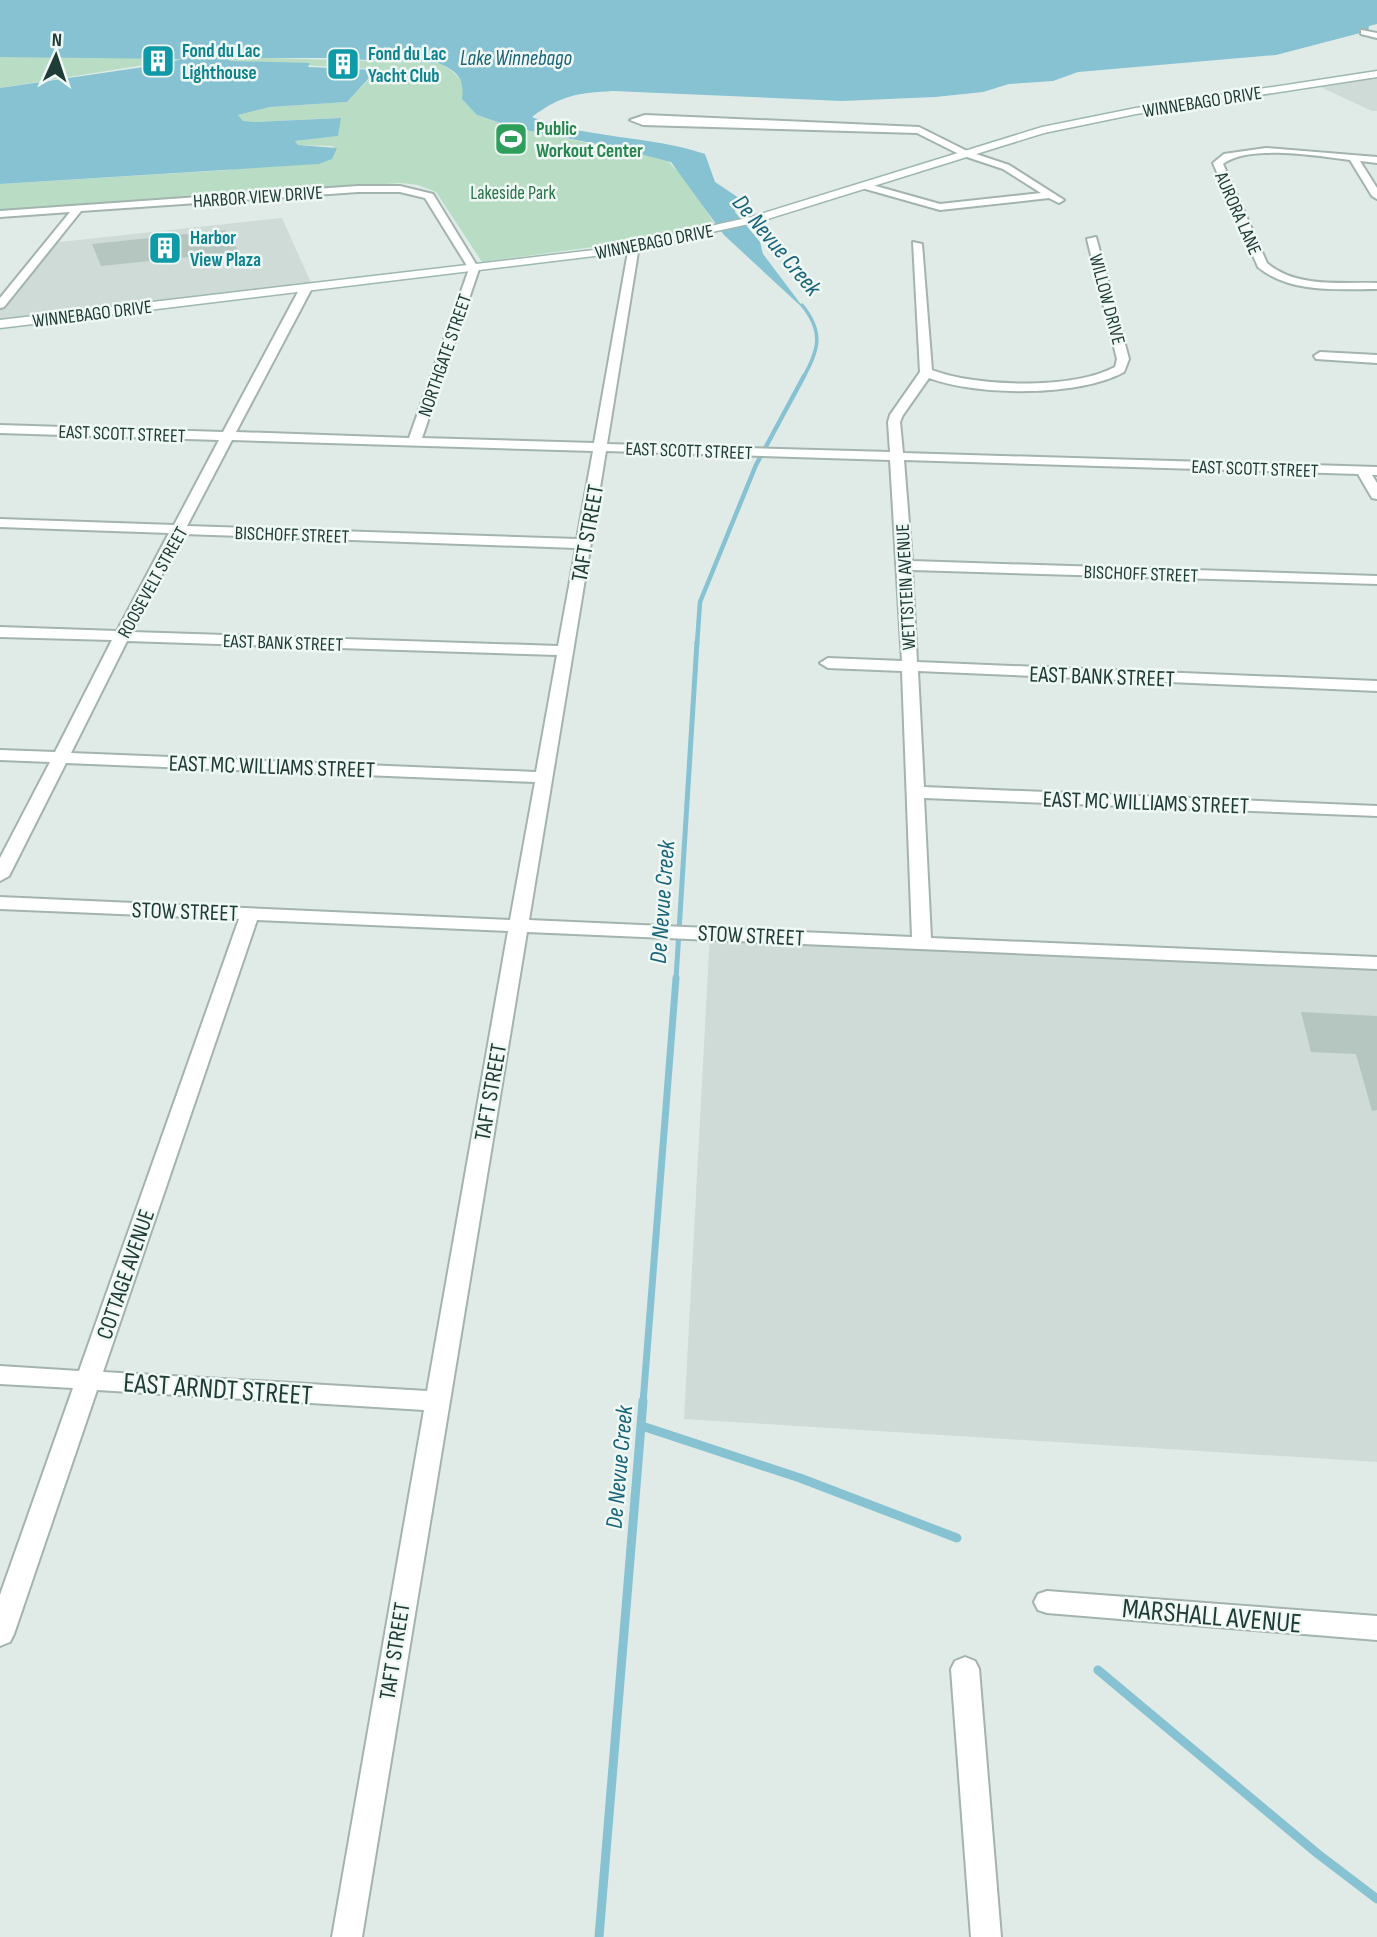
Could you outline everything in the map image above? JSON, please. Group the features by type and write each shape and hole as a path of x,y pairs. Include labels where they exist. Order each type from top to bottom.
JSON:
{"main road":[{"name":"WINNEBAGO DRIVE","path":"0,324 474,268 634,246 754,220 1042,130 1111,115 1377,74"}],"street":[{"path":"1364,32 1377,36"},
{"path":"668,121 908,129 930,134 964,153 1006,167 1056,198 940,207 865,186"},
{"name":"AURORA LANE","path":"1377,160 1313,153 1244,152 1223,157 1218,164 1267,271 1304,283 1377,285"},
{"path":"1353,157 1377,196"},
{"name":"HARBOR VIEW DRIVE","path":"0,214 358,189 406,190 429,196 474,268"},
{"path":"0,305 78,209"},
{"name":"WILLOW DRIVE","path":"926,372 952,381 1024,388 1099,377 1120,369 1123,359 1092,239"},
{"path":"917,244 926,372"},
{"name":"TAFT STREET","path":"347,1937 634,246"},
{"name":"NORTHGATE STREET","path":"414,442 474,268"},
{"name":"ROOSEVELT STREET","path":"0,876 122,636 181,530 306,288"},
{"path":"1320,356 1377,359"},
{"name":"WETTSTEIN AVENUE","path":"922,943 905,565 895,457 896,414 917,390 926,372"},
{"name":"EAST SCOTT STREET","path":"0,429 1370,471"},
{"path":"1370,471 1377,495"},
{"name":"BISCHOFF STREET","path":"0,523 585,544"},
{"name":"BISCHOFF STREET","path":"905,565 1377,580"},
{"name":"EAST BANK STREET","path":"0,632 566,651"},
{"name":"EAST BANK STREET","path":"828,663 1377,686"},
{"name":"EAST MC WILLIAMS STREET","path":"0,755 545,776"},
{"name":"EAST MC WILLIAMS STREET","path":"915,792 1377,811"},
{"name":"STOW STREET","path":"0,903 1377,963"},
{"name":"COTTAGE AVENUE","path":"0,1634 250,914"},
{"name":"EAST ARNDT STREET","path":"0,1375 436,1401"},
{"name":"MARSHALL AVENUE","path":"1047,1601 1377,1628"},
{"path":"965,1669 986,1937"}],"shaded area":[{"path":"1377,74 1377,111 1314,84"},
{"path":"282,218 313,287 0,324 0,296 7,296 50,243"},
{"path":"710,933 1377,963 1377,1462 684,1419"}],"green space":[{"path":"0,57 175,57 182,59 0,88"},
{"name":"Lakeside Park","path":"226,58 438,63 459,78 477,115 515,128 666,159 687,181 714,223 630,242 482,262 436,192 418,185 401,183 0,210 0,184 229,170 337,149 332,146 298,145 295,141 338,136 340,118 243,122 238,115 270,107 347,102 375,75 372,69 231,61"}],"water":[{"name":"Lake Winnebago","path":"0,0 1377,0 1377,24 1369,26 1368,31 1276,55 1078,72 1053,81 1009,84 983,92 842,101 613,91 570,97 552,104 532,117 574,129 662,143 705,154 715,182 739,198 735,212 760,242 763,254 806,311 724,235 671,162 617,148 515,128 477,115 462,99 461,80 458,76 438,63 323,58 226,58 231,61 310,63 308,67 378,70 373,72 376,75 371,76 347,102 270,107 238,115 243,121 254,122 341,118 338,136 295,141 298,145 337,148 332,159 319,164 0,184 0,88 164,64 181,59 0,57"}],"building":[{"name":"Harbor View Plaza","path":"226,230 239,252 101,266 92,244"},
{"path":"1301,1012 1377,1016 1377,1110 1372,1111 1356,1054 1311,1052"}],"waterway":[{"name":"De Nevue Creek","path":"802,305 814,324 817,341 813,359 803,378"},
{"name":"De Nevue Creek","path":"697,644 700,602 756,465 804,376"},
{"name":"De Nevue Creek","path":"676,979 697,642"},
{"name":"De Nevue Creek","path":"643,1403 676,978"},
{"name":"De Nevue Creek","path":"599,1937 643,1401"},
{"path":"642,1426 800,1478 957,1538"},
{"path":"1098,1670 1318,1854 1377,1899"}],"place":[{"name":"Fond du Lac Lighthouse","path":"158,61"},
{"name":"Fond du Lac Yacht Club","path":"343,64"},
{"name":"Public Workout Center","path":"511,139"},
{"name":"Harbor View Plaza","path":"165,248"}]}
